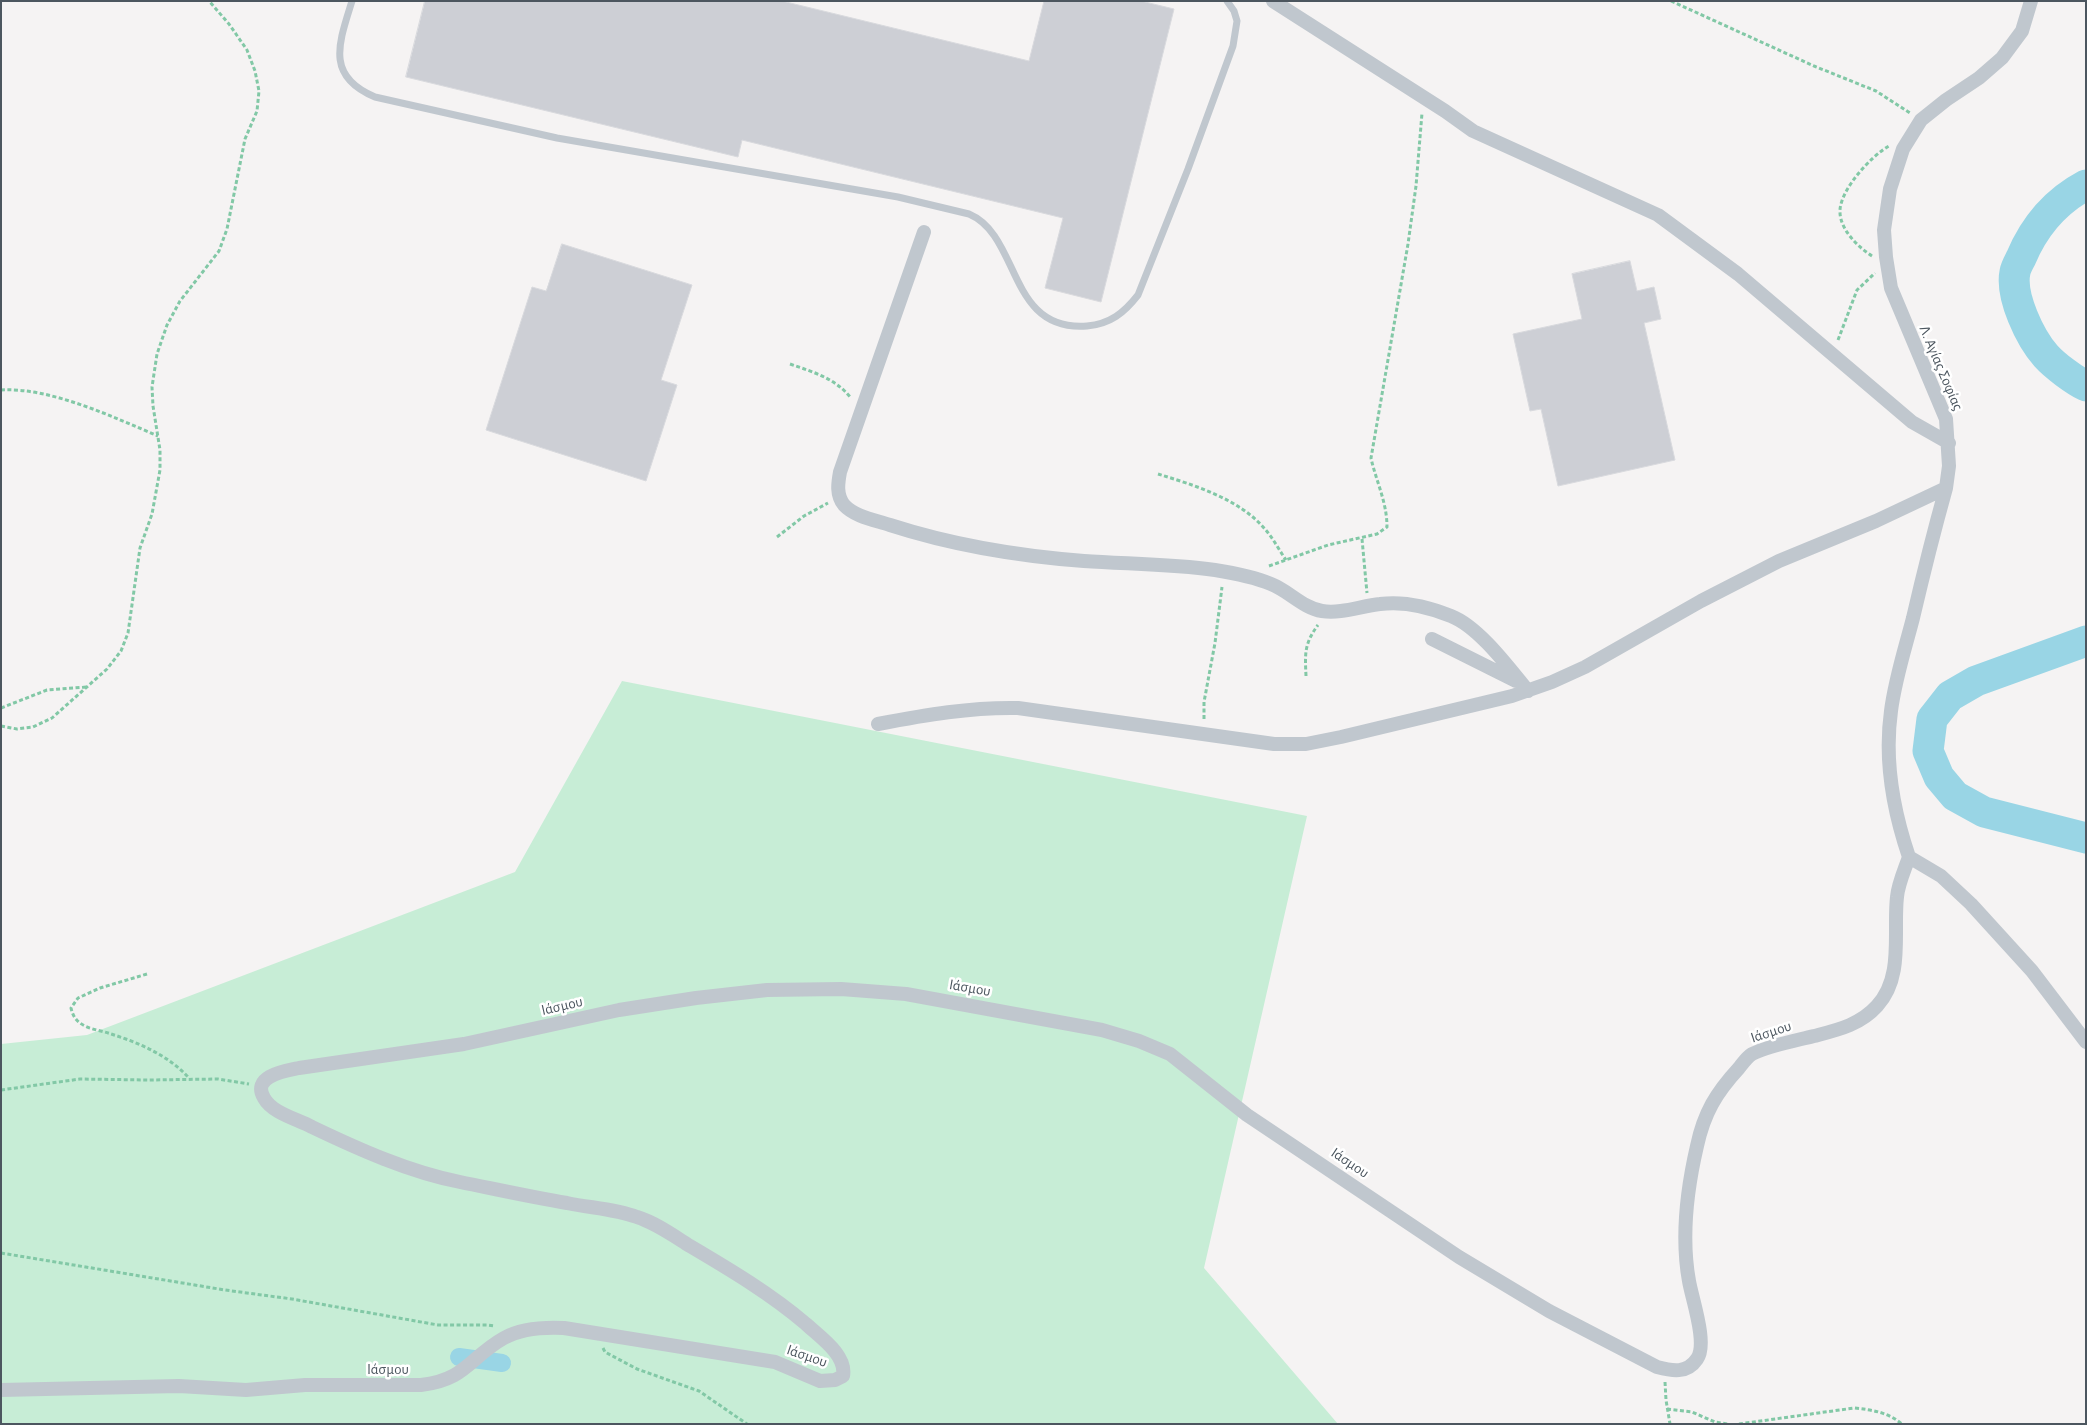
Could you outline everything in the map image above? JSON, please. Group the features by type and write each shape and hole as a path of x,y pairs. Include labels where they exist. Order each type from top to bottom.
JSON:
{"street":[{"path":"1273,1 1473,131 1658,215 1738,274 1912,422 1949,443"},
{"name":"Λ. Αγίας Σοφίας","path":"1909,857 1897,822 1891,785 1889,753 1891,712 1898,671 1946,488 1949,466 1949,443 1946,419 1891,288 1884,230 1890,188 1903,148 1921,120 1946,100 1979,78 2002,58 2022,31 2031,1"},
{"path":"924,232 840,472 838,490 840,497 843,504 854,513 950,542 1082,561 1166,565 1248,577 1272,584 1306,605 1321,611 1328,612 1395,602 1417,606 1451,616 1466,623 1525,688"},
{"path":"878,724 988,707 1018,708 1274,744 1306,744 1395,725 1525,688 1585,667 1701,601 1779,561 1876,521 1946,488"},
{"path":"1432,639 1525,688"},
{"path":"1909,857 1941,876 1971,904 2032,971 2086,1042"},
{"name":"Ιάσμου","path":"1,1390 179,1386 246,1390 305,1385 421,1386 438,1383 468,1367 493,1346 514,1334 546,1327 775,1362 820,1381 835,1380 843,1376 844,1368 838,1356 823,1339 791,1311 703,1254 639,1217 457,1182 409,1168 335,1138 278,1110 267,1103 262,1095 262,1086 265,1079 278,1073 299,1068 464,1044 619,1010 696,998 767,990 841,989 906,994 1102,1030 1139,1041 1170,1054 1247,1115 1459,1258 1549,1311 1657,1367 1674,1371 1688,1368 1698,1358 1701,1344 1688,1280 1685,1241 1692,1168 1700,1130 1708,1108 1731,1076 1750,1055 1839,1030 1861,1020 1879,1005 1895,969 1896,895 1909,857"}],"lane":[{"path":"352,1 341,36 340,63 344,74 353,85 375,97 557,138 888,195 969,214 978,218 993,234 1031,304 1042,314 1056,321 1084,326 1112,320 1126,309 1138,295 1188,169 1233,46 1237,21 1234,11 1227,1"}],"path":[{"path":"1,726 17,729 33,727 52,718 107,669 121,651 128,632 140,548 152,514 160,470 152,387 157,354 167,325 180,301 219,251 228,229 245,139 257,111 259,91 255,71 247,50 209,1"},
{"path":"1670,1 1814,66 1876,91 1921,120"},
{"path":"1248,577 1261,569 1328,545 1362,539 1377,534 1387,527 1387,516 1381,488 1371,458 1408,244 1422,115 1421,96"},
{"path":"1833,355 1857,290 1871,275 1887,266 1860,249 1846,231 1840,210 1847,191 1863,169 1880,151 1913,133"},
{"path":"790,364 830,379 841,387 861,412"},
{"path":"1,390 32,391 115,418 158,436"},
{"path":"1158,474 1182,481 1216,495 1244,511 1264,528 1286,560"},
{"path":"777,537 804,516 840,497"},
{"path":"1362,539 1365,580 1370,605"},
{"path":"1211,736 1204,722 1204,702 1215,643 1224,572"},
{"path":"1306,676 1305,651 1308,638 1328,612"},
{"path":"1,708 47,690 87,687"},
{"path":"146,974 100,988 78,998 71,1008 74,1018 85,1026 113,1035 164,1056 189,1078"},
{"path":"1,1090 80,1078 149,1080 218,1078 262,1086"},
{"path":"1,1253 216,1289 292,1299 438,1326 487,1325 502,1328 514,1334"},
{"path":"599,1334 605,1352 637,1369 699,1391 747,1424"},
{"path":"1670,1370 1665,1379 1670,1424"},
{"path":"1739,1424 1854,1408 1888,1414 1902,1424"},
{"path":"1667,1409 1692,1412 1715,1422 1728,1424"}],"green space":[{"path":"622,681 1307,816 1204,1268 1338,1424 1,1424 1,1044 87,1035 515,872"}],"building":[{"path":"425,1 782,1 1029,61 1044,1 1141,1 1174,9 1101,302 1045,288 1063,218 742,140 738,157 406,77"},
{"path":"562,244 692,285 661,380 677,385 646,481 486,430 532,287 546,291"},
{"path":"1630,261 1637,291 1654,287 1661,319 1644,323 1675,460 1558,486 1541,409 1530,411 1513,334 1582,319 1572,274"}],"waterway":[{"path":"2086,185 2065,199 2039,225 2017,266 2014,282 2018,304 2028,328 2040,348 2059,368 2086,386"},
{"path":"2086,641 1976,681 1950,696 1932,719 1928,751 1939,777 1955,796 1984,812 2086,838"},
{"path":"459,1357 502,1363"}]}
